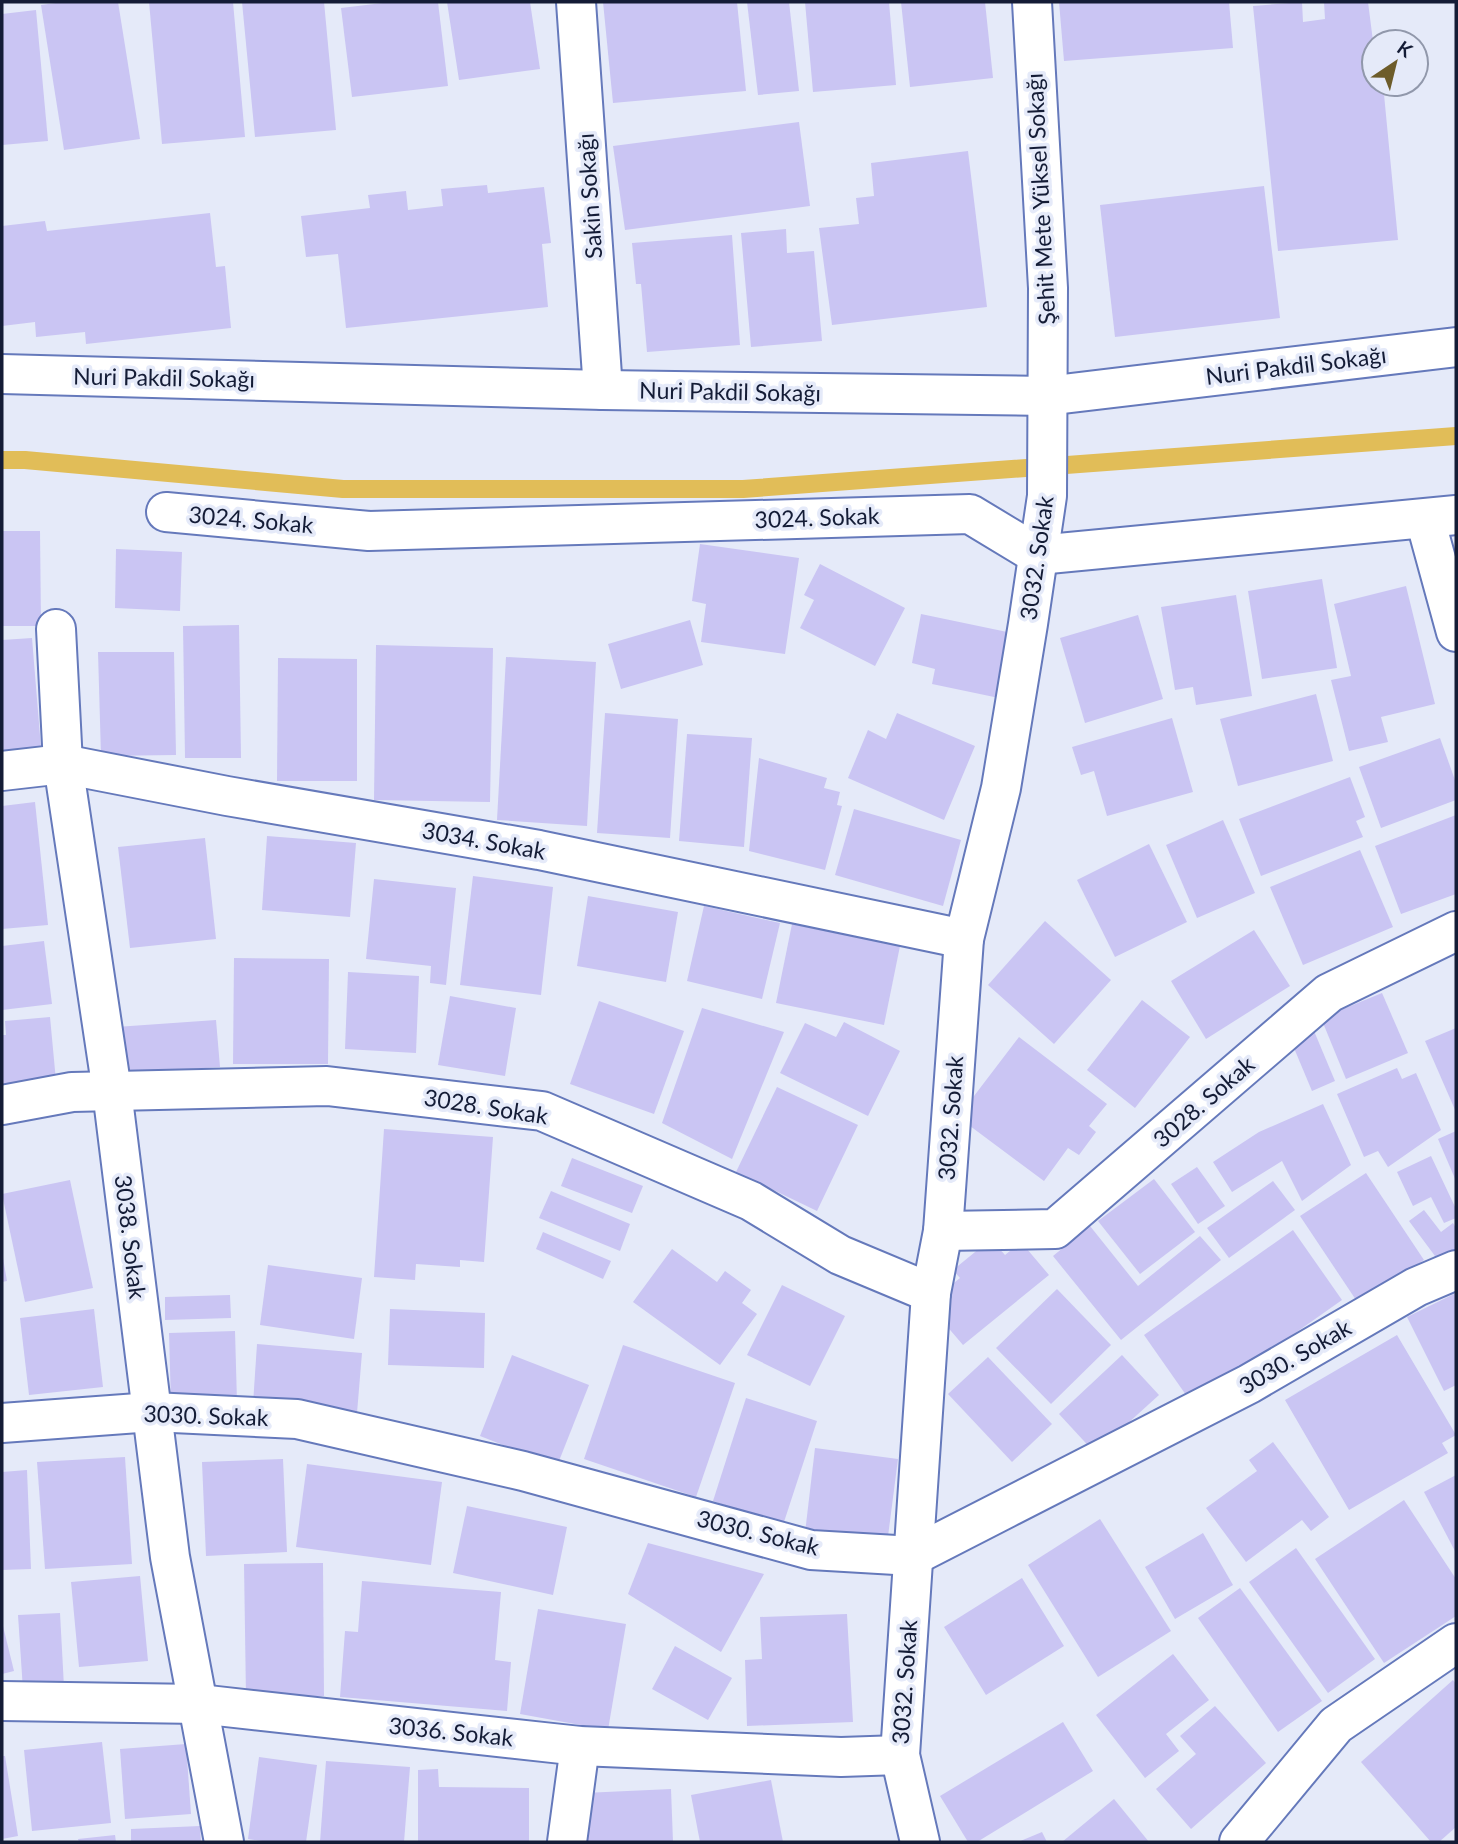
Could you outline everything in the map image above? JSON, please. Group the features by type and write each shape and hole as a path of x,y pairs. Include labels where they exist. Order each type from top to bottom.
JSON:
{"street":[{"name":"Sakin Sokağı","path":"576,2 603,390"},
{"name":"Şehit Mete Yüksel Sokağı","path":"1031,2 1048,288 1046,396"},
{"name":"Nuri Pakdil Sokağı","path":"2,374 603,390 1046,396 1456,347"},
{"name":"3032. Sokak","path":"920,1842 900,1755 931,1293 943,1231 964,939 1001,788 1047,496 1046,396"},
{"name":"3024. Sokak","path":"166,512 369,531 970,514 1038,555"},
{"path":"1038,555 1440,517 1456,632"},
{"name":"3038. Sokak","path":"55,629 63,764 112,1091 170,1556 224,1842"},
{"name":"3034. Sokak","path":"2,771 63,764 227,796 539,850 964,939"},
{"name":"3028. Sokak","path":"943,1231 1055,1229 1329,993 1456,931"},
{"name":"3028. Sokak","path":"2,1105 72,1092 327,1086 542,1111 751,1201 840,1255 931,1293"},
{"name":"3030. Sokak","path":"2,1423 152,1412 297,1419 523,1471 811,1550 913,1556 1249,1384 1416,1287 1456,1270"},
{"path":"1239,1842 1336,1725 1456,1643"},
{"name":"3036. Sokak","path":"2,1701 200,1704 580,1746 841,1756 900,1755"},
{"path":"568,1842 580,1746"}],"building":[{"path":"63,2 118,2 140,139 64,150 41,5"},
{"path":"149,2 233,2 245,137 162,144"},
{"path":"242,2 324,2 336,130 255,137"},
{"path":"391,2 438,2 448,86 352,97 341,8"},
{"path":"447,2 530,2 540,69 459,80"},
{"path":"603,2 737,2 746,91 613,103"},
{"path":"747,2 789,2 799,91 758,95"},
{"path":"805,2 889,2 896,85 813,92"},
{"path":"901,2 985,2 993,78 910,87"},
{"path":"1059,2 1229,2 1233,48 1064,61"},
{"path":"1302,2 1303,22 1325,19 1324,2 1368,2 1371,28 1360,28 1360,98 1384,98 1398,240 1278,251 1253,6"},
{"path":"36,10 48,141 2,145 2,14"},
{"path":"799,122 810,206 625,230 613,146"},
{"path":"968,151 987,307 832,325 819,228 859,224 856,198 874,196 871,163"},
{"path":"487,185 488,193 544,187 551,243 542,244 548,307 346,328 338,254 306,257 301,216 370,208 368,195 406,191 408,210 443,206 441,189"},
{"path":"1264,186 1280,318 1115,337 1100,205"},
{"path":"210,213 216,267 225,266 231,328 86,344 85,332 36,337 35,322 2,326 2,226 45,221 47,231"},
{"path":"786,229 787,253 814,251 822,341 751,347 741,233"},
{"path":"732,235 740,345 647,352 641,284 636,284 632,243"},
{"path":"2,531 40,531 41,626 2,626"},
{"path":"700,544 799,558 785,654 701,642 706,604 692,601"},
{"path":"116,549 182,552 180,611 115,608"},
{"path":"820,564 905,608 875,666 800,628 814,600 804,595"},
{"path":"1322,579 1337,668 1262,679 1248,591"},
{"path":"1406,586 1435,704 1381,717 1388,742 1349,751 1331,680 1351,676 1334,604"},
{"path":"1236,595 1252,696 1196,705 1193,687 1175,690 1161,607"},
{"path":"921,614 1012,633 999,698 932,684 935,669 912,663"},
{"path":"1138,615 1163,699 1085,723 1060,638"},
{"path":"690,620 703,665 621,689 608,644"},
{"path":"239,625 241,758 185,758 183,626"},
{"path":"32,638 41,748 2,752 2,640"},
{"path":"376,645 493,648 490,802 374,800"},
{"path":"98,652 174,652 176,755 101,756"},
{"path":"506,657 596,662 587,826 497,820"},
{"path":"278,658 357,659 357,781 277,781"},
{"path":"1316,694 1333,761 1238,786 1220,719"},
{"path":"605,713 678,719 670,838 597,833"},
{"path":"897,713 975,746 944,820 848,778 868,730 886,739"},
{"path":"1172,718 1193,792 1107,816 1094,771 1081,775 1072,747"},
{"path":"687,734 752,738 744,847 679,841"},
{"path":"1440,738 1456,783 1456,800 1381,828 1359,767"},
{"path":"759,758 827,778 824,788 840,792 837,805 842,806 825,870 749,851"},
{"path":"1350,777 1365,817 1356,821 1363,837 1261,876 1239,819"},
{"path":"35,802 48,925 2,929 2,806"},
{"path":"854,809 961,840 943,906 835,875"},
{"path":"1456,815 1456,894 1401,914 1375,846"},
{"path":"1223,820 1255,893 1197,918 1166,845"},
{"path":"267,836 356,843 350,917 262,910"},
{"path":"205,838 216,939 130,948 118,847"},
{"path":"1149,844 1187,922 1115,957 1077,880"},
{"path":"1360,850 1393,927 1303,965 1270,887"},
{"path":"473,876 553,887 541,995 460,985"},
{"path":"374,879 456,888 446,985 430,983 431,966 366,959"},
{"path":"588,896 678,912 666,982 577,966"},
{"path":"704,906 780,923 762,999 687,981"},
{"path":"1045,921 1111,980 1054,1044 988,985"},
{"path":"792,924 900,946 884,1025 776,1003"},
{"path":"1254,930 1290,986 1206,1039 1171,981"},
{"path":"44,941 52,1004 2,1010 2,946"},
{"path":"234,958 329,959 328,1064 233,1064"},
{"path":"348,972 419,976 416,1053 345,1049"},
{"path":"1382,993 1408,1053 1346,1079 1321,1018"},
{"path":"450,996 516,1008 505,1076 438,1065"},
{"path":"1142,1000 1190,1037 1135,1108 1087,1070"},
{"path":"599,1001 684,1031 654,1114 570,1084"},
{"path":"702,1008 784,1032 732,1159 662,1123"},
{"path":"50,1017 56,1081 2,1086 2,1035 6,1035 5,1021"},
{"path":"216,1020 220,1067 120,1074 116,1027"},
{"path":"844,1022 900,1051 868,1116 780,1073 805,1023 836,1037"},
{"path":"1456,1028 1456,1112 1425,1041"},
{"path":"1314,1031 1335,1081 1312,1091 1291,1041"},
{"path":"1019,1037 1107,1104 1089,1126 1096,1132 1079,1155 1068,1148 1044,1181 958,1117"},
{"path":"1397,1068 1402,1079 1416,1073 1441,1130 1388,1167 1378,1151 1364,1157 1337,1094"},
{"path":"777,1087 858,1125 817,1211 736,1172"},
{"path":"1323,1104 1351,1165 1302,1201 1282,1161 1232,1192 1213,1162 1259,1132"},
{"path":"384,1129 493,1137 484,1262 460,1260 460,1267 416,1264 415,1280 374,1277"},
{"path":"1456,1131 1456,1181 1438,1139"},
{"path":"1431,1156 1456,1209 1456,1218 1444,1223 1431,1197 1413,1206 1397,1172"},
{"path":"572,1158 643,1186 632,1213 561,1186"},
{"path":"1197,1167 1225,1206 1198,1224 1171,1184"},
{"path":"1366,1173 1424,1260 1358,1303 1300,1216"},
{"path":"1154,1179 1195,1232 1140,1274 1098,1221"},
{"path":"70,1180 93,1288 25,1302 2,1194"},
{"path":"1273,1181 1295,1210 1229,1258 1207,1228"},
{"path":"551,1191 630,1224 620,1251 539,1218"},
{"path":"1424,1210 1441,1232 1453,1223 1456,1228 1456,1259 1427,1262 1435,1256 1409,1221"},
{"path":"1090,1226 1138,1286 1200,1236 1221,1260 1121,1340 1053,1256"},
{"path":"1293,1230 1342,1300 1193,1405 1144,1335"},
{"path":"543,1232 611,1261 603,1279 536,1249"},
{"path":"991,1239 1005,1255 1021,1242 1049,1275 963,1345 939,1317 950,1309 939,1295 960,1278 953,1270"},
{"path":"672,1249 717,1282 725,1271 751,1290 742,1303 757,1314 720,1365 633,1302"},
{"path":"2,1258 7,1281 2,1282"},
{"path":"268,1265 362,1278 354,1339 260,1325"},
{"path":"782,1285 845,1316 810,1386 747,1355"},
{"path":"1057,1289 1111,1345 1051,1404 996,1348"},
{"path":"1456,1293 1456,1385 1444,1391 1407,1317"},
{"path":"230,1295 231,1318 165,1320 165,1297"},
{"path":"94,1309 103,1387 29,1395 20,1318"},
{"path":"390,1309 485,1313 484,1368 388,1365"},
{"path":"235,1331 237,1402 171,1404 169,1333"},
{"path":"1397,1335 1456,1435 1442,1443 1448,1453 1349,1510 1285,1400"},
{"path":"257,1344 362,1353 357,1413 253,1404"},
{"path":"623,1345 735,1383 696,1497 584,1459"},
{"path":"512,1355 589,1385 557,1466 480,1436"},
{"path":"1122,1355 1159,1395 1095,1453 1059,1414"},
{"path":"988,1357 1052,1424 1012,1462 948,1394"},
{"path":"746,1398 817,1421 783,1525 713,1501"},
{"path":"1273,1442 1329,1517 1311,1531 1302,1520 1246,1562 1206,1508 1257,1471 1249,1460"},
{"path":"815,1448 898,1459 887,1544 805,1533"},
{"path":"125,1457 132,1564 45,1569 37,1462"},
{"path":"283,1459 287,1552 206,1556 202,1462"},
{"path":"307,1464 442,1482 431,1565 296,1547"},
{"path":"27,1470 31,1569 2,1570 2,1472"},
{"path":"1456,1475 1456,1553 1424,1492"},
{"path":"1404,1500 1456,1579 1456,1616 1384,1663 1315,1559"},
{"path":"467,1506 567,1527 553,1595 453,1573"},
{"path":"1100,1519 1171,1631 1098,1677 1028,1565"},
{"path":"1203,1533 1233,1585 1175,1619 1145,1567"},
{"path":"648,1543 764,1574 721,1652 628,1594"},
{"path":"1296,1548 1375,1659 1328,1693 1249,1582"},
{"path":"323,1563 324,1696 246,1697 244,1564"},
{"path":"140,1576 148,1661 79,1667 71,1582"},
{"path":"1022,1578 1064,1646 986,1695 944,1627"},
{"path":"362,1581 501,1592 495,1660 511,1662 507,1711 340,1697 345,1631 358,1632"},
{"path":"1240,1588 1322,1701 1278,1732 1198,1618"},
{"path":"538,1609 626,1624 608,1730 520,1714"},
{"path":"60,1613 64,1687 23,1690 18,1615"},
{"path":"847,1614 853,1722 747,1726 745,1660 762,1659 760,1617"},
{"path":"2,1622 14,1671 2,1674"},
{"path":"675,1646 732,1678 708,1720 652,1689"},
{"path":"1173,1654 1209,1700 1166,1734 1179,1751 1145,1778 1096,1715"},
{"path":"1453,1680 1456,1684 1456,1827 1439,1842 1431,1842 1361,1762"},
{"path":"1215,1706 1266,1763 1191,1829 1156,1789 1196,1754 1180,1736"},
{"path":"1063,1722 1093,1771 977,1842 968,1842 940,1796"},
{"path":"102,1742 111,1823 32,1831 24,1750"},
{"path":"186,1744 191,1814 125,1819 120,1749"},
{"path":"2,1756 5,1756 18,1836 2,1839"},
{"path":"259,1757 317,1765 306,1842 248,1839"},
{"path":"326,1761 410,1767 404,1842 320,1842"},
{"path":"438,1769 439,1787 529,1788 529,1842 418,1842 418,1770"},
{"path":"771,1780 783,1842 700,1842 691,1795"},
{"path":"671,1789 673,1842 586,1842 584,1793"},
{"path":"1114,1799 1149,1842 1062,1842"},
{"path":"200,1826 201,1842 131,1842 131,1829"},
{"path":"1042,1832 1047,1842 1018,1842"},
{"path":"115,1835 116,1842 79,1842 78,1839"}],"waterway":[{"path":"2,460 343,489 743,489 1456,436"}]}
